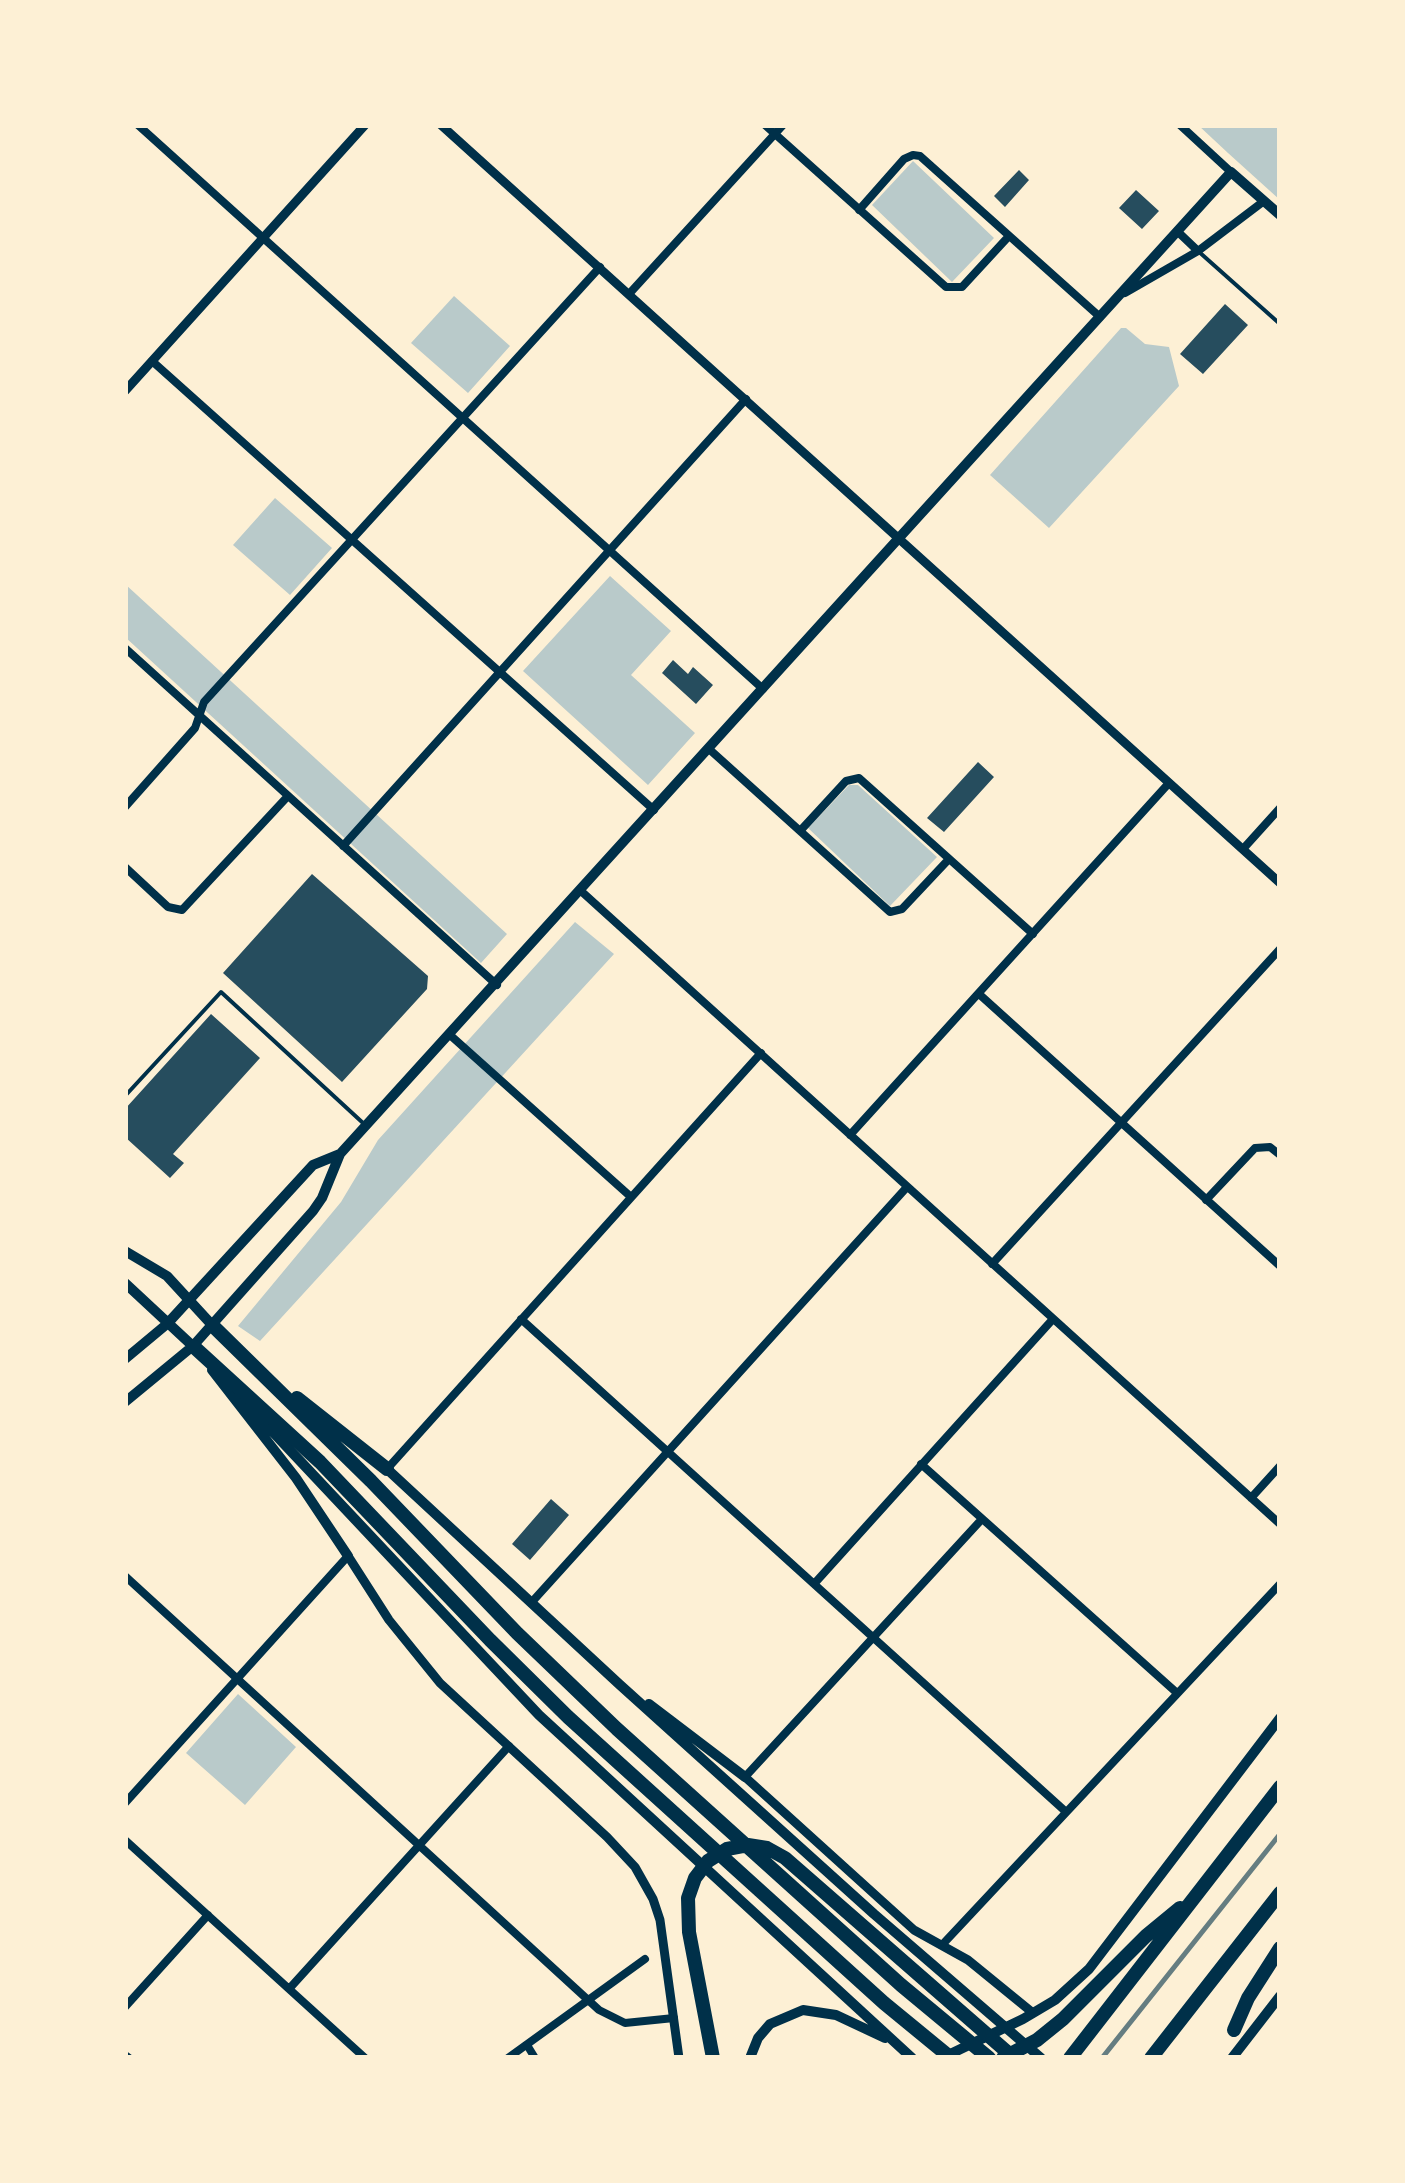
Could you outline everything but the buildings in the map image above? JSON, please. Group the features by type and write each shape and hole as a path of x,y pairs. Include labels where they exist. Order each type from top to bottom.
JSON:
{"highway":[{"path":"212,1324 605,1718 901,1985 989,2058"},
{"path":"193,1346 320,1462 581,1729 884,2003 951,2058"},
{"path":"264,1376 333,1424 386,1468"},
{"path":"1073,2055 1280,1787"},
{"path":"714,2058 687,1920 690,1888 708,1861 727,1849 757,1846 785,1858 1014,2058"},
{"path":"1152,2058 1280,1893"},
{"path":"1002,2058 1042,2037 1084,2002 1146,1936 1197,1895"},
{"path":"1234,2030 1248,1998 1280,1948"}],"main road":[{"path":"125,1402 193,1346 313,1211 340,1154 1231,172 1280,215"},
{"path":"125,1359 167,1324 313,1166 340,1154"},
{"path":"125,1251 167,1276 212,1324"},
{"path":"125,1283 193,1346 528,1704 912,2058"},
{"path":"193,1346 296,1478 348,1556"},
{"path":"386,1468 874,1914 1041,2058"},
{"path":"619,1684 692,1734 745,1778"},
{"path":"942,2058 1028,2016 1054,2000 1089,1969 1280,1718"},
{"path":"1232,2058 1280,1996"},
{"path":"750,2058 758,2038 770,2024 803,2010 836,2015 895,2043"}],"street":[{"path":"138,125 763,690"},
{"path":"125,391 365,125"},
{"path":"441,125 1280,883"},
{"path":"765,125 950,289 965,284 1009,236"},
{"path":"629,294 782,125"},
{"path":"1185,127 1231,172"},
{"path":"859,210 904,159 917,155 1100,317"},
{"path":"1117,298 1198,251 1264,200"},
{"path":"1178,231 1198,251"},
{"path":"125,807 195,728 204,702 600,267"},
{"path":"152,361 654,810"},
{"path":"344,846 746,399"},
{"path":"125,648 496,985"},
{"path":"710,749 886,910 894,913 902,909 949,859"},
{"path":"800,831 854,777 1033,934"},
{"path":"850,1135 1170,783"},
{"path":"125,867 168,907 182,910 288,796"},
{"path":"1243,849 1280,808"},
{"path":"581,890 1280,1524"},
{"path":"992,1264 1280,949"},
{"path":"979,994 1280,1266"},
{"path":"450,1034 631,1197"},
{"path":"386,1468 761,1054"},
{"path":"1206,1200 1255,1148 1265,1146 1280,1155"},
{"path":"531,1603 908,1187"},
{"path":"814,1584 1052,1319"},
{"path":"521,1320 1066,1811"},
{"path":"921,1464 1177,1693"},
{"path":"1251,1498 1280,1466"},
{"path":"982,1519 745,1778 914,1930 979,1968 1028,2016"},
{"path":"125,1803 348,1556 389,1620 427,1668 607,1837 642,1878 660,1920 680,2058"},
{"path":"125,1576 607,2016 625,2023 674,2018"},
{"path":"942,1945 1280,1584"},
{"path":"289,1989 508,1746"},
{"path":"125,1840 365,2058"},
{"path":"125,2007 208,1916"},
{"path":"508,2058 645,1959"},
{"path":"526,2045 535,2058"}],"lane":[{"path":"1198,251 1280,324"},
{"path":"125,1096 221,992 366,1126"}],"shaded area":[{"path":"1198,125 1280,125 1280,200 1228,153"},
{"path":"913,161 994,238 952,282 872,205"},
{"path":"454,296 510,346 468,393 411,343"},
{"path":"1121,328 1145,344 1169,347 1179,386 1049,528 990,475"},
{"path":"275,498 332,548 290,595 233,545"},
{"path":"610,576 671,631 631,675 695,733 648,785 523,671"},
{"path":"125,584 507,934 481,963 125,637"},
{"path":"849,785 858,785 937,857 890,906 808,828"},
{"path":"575,922 614,954 260,1341 238,1326 341,1202 378,1140"},
{"path":"238,1694 296,1747 245,1805 186,1753"}],"railway":[{"path":"1102,2058 1280,1834"}]}
